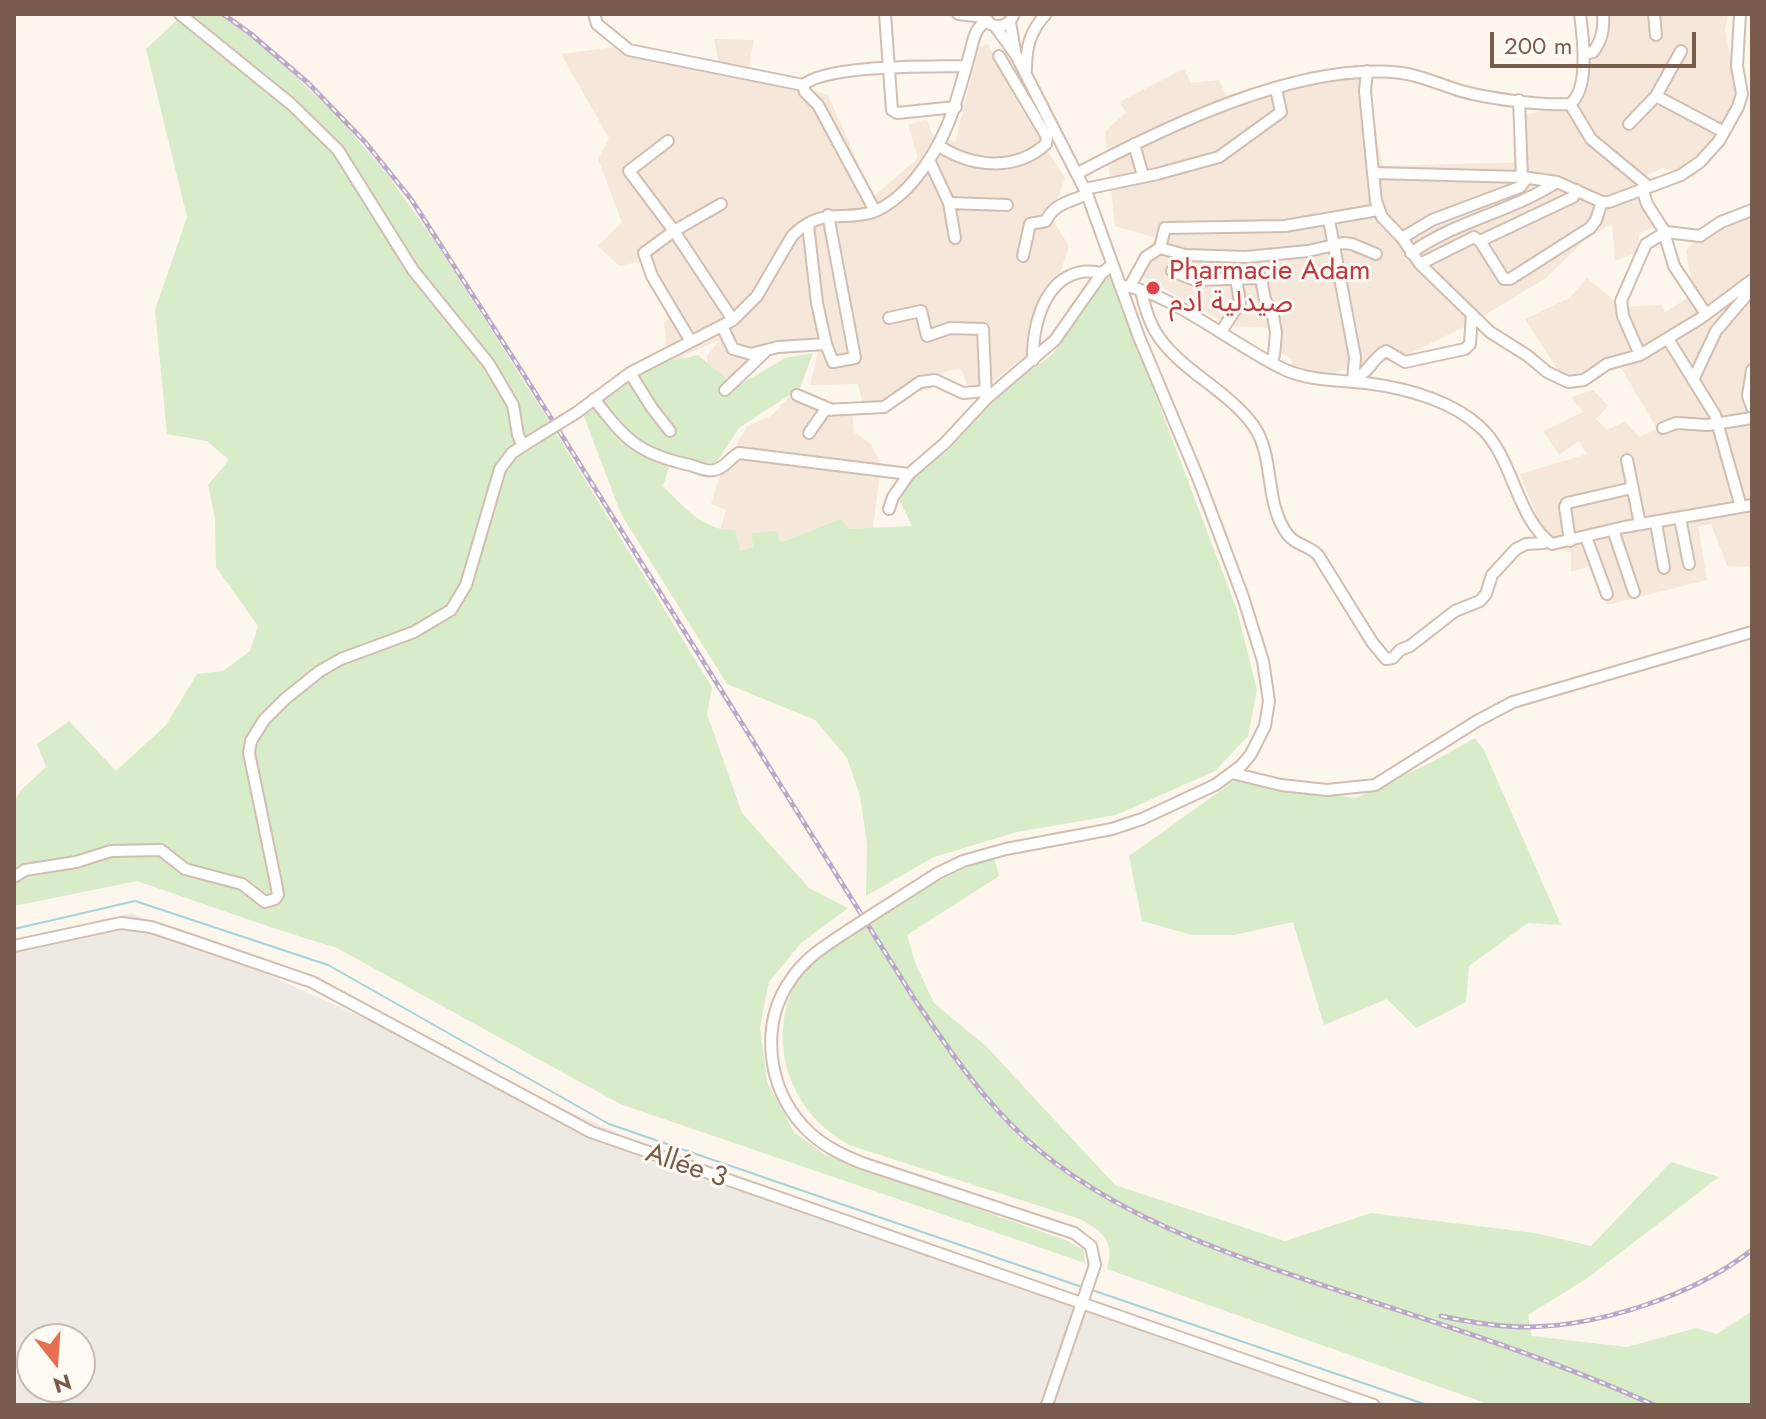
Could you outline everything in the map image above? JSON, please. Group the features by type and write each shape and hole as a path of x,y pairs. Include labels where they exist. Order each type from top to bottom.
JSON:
{"street":[{"path":"180,14 291,104 338,150 413,270 470,338 496,375 513,405 518,435 527,443"},
{"path":"594,14 597,24 629,50 803,85 824,76 888,68 966,66"},
{"path":"885,14 891,108 895,112 956,107"},
{"path":"958,14 987,20 1014,16 1016,55"},
{"path":"1027,76 1028,43 1033,29 1046,14"},
{"path":"1078,173 1134,144 1215,109 1328,76 1367,71 1421,77 1466,92 1570,104 1578,97 1584,54 1580,14"},
{"path":"1584,54 1593,52 1598,45 1602,36 1603,14"},
{"path":"1654,14 1656,35"},
{"path":"1373,173 1557,182 1602,202 1681,175 1711,151 1742,94 1737,66 1740,14"},
{"path":"14,877 25,870 76,862 111,851 161,850 185,869 242,884 265,902 275,899 278,895 276,883 249,753 254,734 285,699 320,671 341,659 414,632 451,610 466,585 500,469 512,453 576,413 630,373 733,320 757,296 792,236 808,225 828,215 875,211 915,180 939,146 956,107 978,30 987,20"},
{"path":"939,146 969,160 1012,163 1046,144 1044,121 1027,76 1016,55 987,20"},
{"path":"1629,124 1656,96 1681,51"},
{"path":"999,56 1078,173 1112,265 1162,339 1188,366 1232,401 1254,426 1267,453 1269,485 1283,527 1291,539 1318,555 1364,630 1386,659 1393,658 1455,611 1480,601 1486,594 1492,575 1516,549 1547,540"},
{"path":"1367,71 1365,91 1378,210 1420,264 1472,314 1500,340 1528,356 1547,372 1568,382 1584,380 1607,364 1640,355 1668,339 1748,283"},
{"path":"803,85 805,92 818,105 875,211"},
{"path":"1023,256 1030,224 1046,221 1056,206 1086,192 1219,157 1281,112 1276,89"},
{"path":"1656,96 1724,132"},
{"path":"1402,238 1432,220 1521,186 1524,178 1519,100"},
{"path":"1570,104 1591,139 1646,188 1647,204 1664,233 1674,266 1706,314"},
{"path":"668,141 629,171 674,231 733,320"},
{"path":"1134,144 1143,176"},
{"path":"929,160 949,203 955,238"},
{"path":"1411,253 1557,182"},
{"path":"1480,241 1573,197 1577,190"},
{"path":"1420,264 1467,238 1476,237 1504,279 1510,279 1590,228 1602,202"},
{"path":"949,203 1007,205"},
{"path":"690,340 652,276 644,256 646,251 674,231 721,204"},
{"path":"1047,1405 1095,1265 1091,1246 1074,1233 835,1152 805,1129 781,1093 771,1050 776,1012 791,979 803,964 849,930 938,873 963,861 1006,849 1087,835 1127,824 1200,793 1232,773 1251,754 1265,726 1269,701 1266,671 1243,597 1130,288 1146,257 1160,248 1165,228 1285,226 1378,210"},
{"path":"1640,355 1623,316 1621,301 1641,250 1664,233 1700,236 1721,222 1752,210"},
{"path":"808,225 817,303 826,344 833,362 855,358 828,215"},
{"path":"1329,220 1355,357 1353,380"},
{"path":"1160,248 1185,255 1246,257 1352,244 1376,254"},
{"path":"889,509 893,497 909,474 945,443 986,395 1055,340 1102,273 1112,265"},
{"path":"1033,360 1037,320 1055,286 1078,272 1088,270 1102,273"},
{"path":"1172,271 1195,280 1261,278 1276,333 1271,362"},
{"path":"1221,332 1240,302 1236,279"},
{"path":"1693,380 1716,331 1748,292 1748,283"},
{"path":"1130,288 1221,332 1271,362 1306,376 1353,380 1409,392 1459,411 1494,443 1533,521 1552,544 1640,524 1747,506 1719,422 1668,339"},
{"path":"889,318 921,311 927,336 950,328 983,329 986,395"},
{"path":"1353,380 1366,372 1386,351 1405,362 1465,349 1470,344 1472,314"},
{"path":"722,326 733,349 746,354 802,344 826,344"},
{"path":"725,390 766,351"},
{"path":"1752,370 1748,396 1752,407"},
{"path":"630,373 670,431"},
{"path":"809,433 822,413 830,409 884,407 920,382 935,380 963,393 986,395"},
{"path":"797,395 830,409"},
{"path":"594,399 630,442 664,460 709,471 720,468 739,453 909,474"},
{"path":"1663,428 1676,423 1708,425 1752,418"},
{"path":"1627,460 1640,524"},
{"path":"1570,541 1567,503 1632,488"},
{"path":"1680,518 1689,564"},
{"path":"1656,523 1664,568"},
{"path":"1613,530 1634,592"},
{"path":"1586,537 1607,594"},
{"path":"1232,773 1281,785 1327,790 1375,785 1513,702 1752,632"},
{"name":"Allée 3","path":"14,946 121,923 151,927 190,940 312,982 591,1132 1374,1405"}],"shaded area":[{"path":"1604,14 1728,14 1725,30 1736,105 1694,178 1663,168 1634,180 1659,225 1640,233 1636,253 1615,261 1612,223 1584,241 1546,278 1472,323 1401,358 1326,374 1294,368 1291,359 1273,348 1271,328 1231,326 1131,270 1156,238 1115,226 1105,132 1126,112 1119,102 1184,69 1191,83 1219,80 1226,95 1358,64 1383,166 1524,162 1525,115 1576,103 1607,20"},
{"path":"714,39 754,40 748,70 828,95 873,197 918,158 908,125 927,119 931,133 955,142 979,47 988,44 1020,107 1065,178 1051,217 1069,246 1035,349 990,383 967,385 961,369 946,371 931,389 863,405 858,384 810,385 819,349 761,355 743,382 707,375 707,356 719,340 683,356 689,383 658,384 666,340 664,323 678,309 643,261 619,266 598,246 622,222 598,159 609,138 561,54 629,45 719,64"},
{"path":"1752,208 1752,397 1746,413 1752,415 1752,567 1727,566 1711,524 1698,526 1707,580 1607,605 1591,566 1571,572 1571,552 1548,545 1520,474 1587,454 1579,441 1559,455 1543,431 1583,412 1571,397 1593,390 1608,406 1596,419 1607,430 1625,421 1639,437 1657,429 1613,354 1590,375 1566,383 1525,319 1569,298 1587,278 1622,307 1662,305 1665,312 1694,294 1686,251 1700,232 1732,211"},
{"path":"789,397 852,412 854,432 871,444 881,465 873,528 849,529 841,519 780,542 751,534 753,547 740,551 720,531 726,510 711,504 720,476 747,426 771,416"},
{"path":"132,913 617,1133 1391,1405 14,1405 14,939"}],"green space":[{"path":"174,14 221,14 251,34 341,120 386,173 435,241 712,687 707,714 742,813 809,888 848,908 801,943 769,982 760,1027 767,1082 794,1132 825,1155 1068,1241 1084,1250 1085,1263 620,1104 337,948 137,881 14,906 14,801 46,767 37,744 69,721 116,771 166,725 197,674 223,671 250,651 258,626 216,567 215,518 208,485 229,460 207,441 167,434 155,310 187,217 146,49 177,20"},
{"path":"1109,273 1237,610 1257,690 1248,736 1215,771 1116,815 1017,832 934,857 866,896 867,844 860,796 847,758 815,720 727,684 621,514 583,414 654,365 698,355 736,387 785,358 813,353 800,388 739,428 716,463 671,461 663,486 704,522 724,530 735,530 740,551 753,547 751,533 775,531 781,542 841,519 849,529 912,526 900,501 904,486 918,469 945,453 995,395 1053,354"},
{"path":"1475,738 1484,750 1561,925 1528,923 1469,966 1466,1002 1416,1028 1387,999 1324,1025 1293,922 1234,935 1192,935 1142,921 1129,856 1234,781 1356,798"},
{"path":"994,857 999,876 907,935 916,965 934,1003 986,1046 1115,1185 1285,1241 1371,1213 1535,1233 1591,1246 1671,1162 1719,1177 1586,1279 1528,1315 1532,1336 1627,1347 1696,1328 1717,1334 1752,1311 1752,1405 1491,1405 1107,1269 1109,1251 1105,1238 1080,1219 852,1146 831,1133 813,1117 800,1098 785,1061 784,1017 800,976 818,957 902,902 937,882"}],"waterway":[{"path":"14,929 135,901 328,965 609,1124 1082,1287"},
{"path":"1092,1290 1427,1405"}],"railway":[{"path":"223,14 308,83 365,142 411,199 913,997 965,1071 994,1107 1026,1139 1061,1168 1099,1193 1180,1234 1542,1360 1654,1405"},
{"path":"1441,1316 1516,1327 1585,1321 1675,1294 1703,1281 1752,1250"}],"place":[{"name":"Pharmacie Adam صيدلية اًدم","path":"1153,288"}]}
